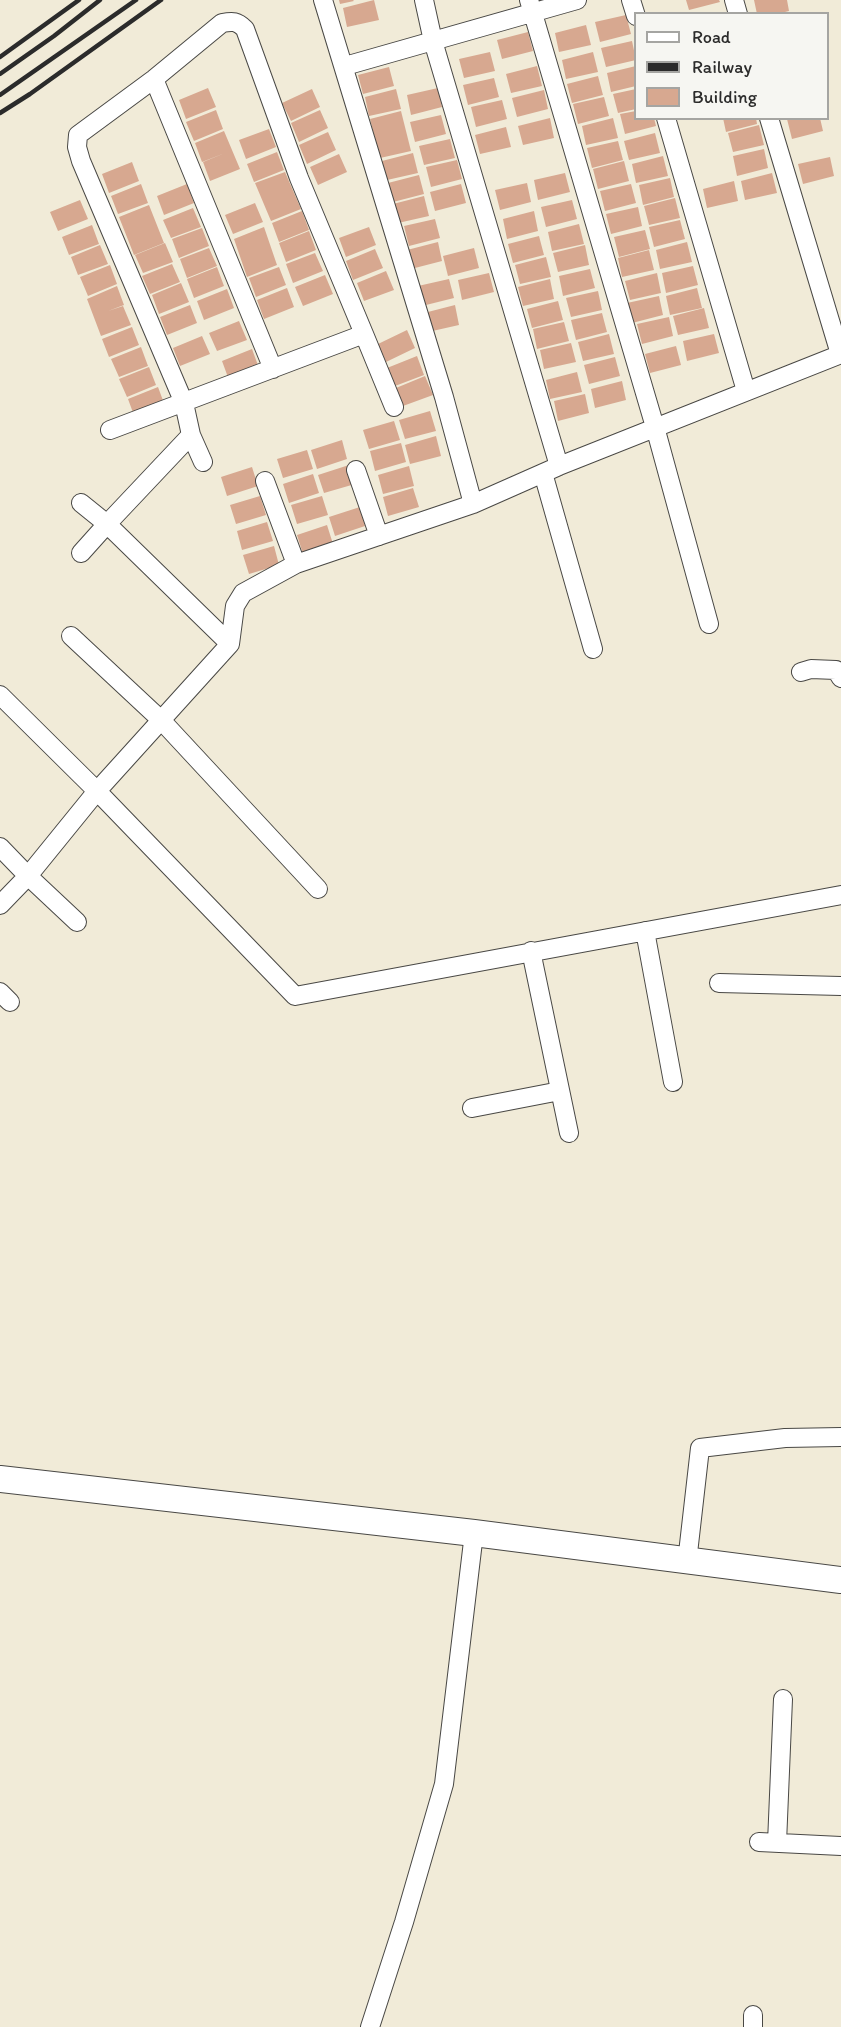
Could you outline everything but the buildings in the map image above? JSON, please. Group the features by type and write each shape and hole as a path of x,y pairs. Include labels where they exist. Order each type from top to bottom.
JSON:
{"main road":[{"path":"0,1479 474,1533 841,1580"}],"street":[{"path":"323,0 345,66 444,397 473,504"},
{"path":"424,0 433,41 551,469 593,649"},
{"path":"345,66 433,41 531,6 577,0"},
{"path":"531,6 655,427 709,624"},
{"path":"203,462 191,435 184,403 77,147 78,135 154,79 222,23 238,22 245,29 299,178 394,407"},
{"path":"154,79 273,369"},
{"path":"667,120 746,392"},
{"path":"0,905 28,876 97,791 230,644 235,606 243,593 296,564 473,504 551,469 840,354 770,120"},
{"path":"110,430 364,334"},
{"path":"81,553 191,435"},
{"path":"356,470 379,536"},
{"path":"265,481 296,564"},
{"path":"81,503 107,524 230,644"},
{"path":"71,636 162,720 318,889"},
{"path":"801,672 811,669 836,670 841,678"},
{"path":"0,695 97,791 295,996 841,896"},
{"path":"0,847 77,922"},
{"path":"645,931 673,1082"},
{"path":"531,951 569,1133"},
{"path":"719,983 841,986"},
{"path":"472,1108 560,1091"},
{"path":"687,1562 700,1448 785,1438 841,1437"},
{"path":"370,2027 404,1922 444,1784 474,1533"},
{"path":"783,1699 768,1842 841,1846"}],"railway":[{"path":"0,57 79,0"},
{"path":"0,74 100,0"},
{"path":"0,95 136,0"},
{"path":"0,113 161,0"}]}
